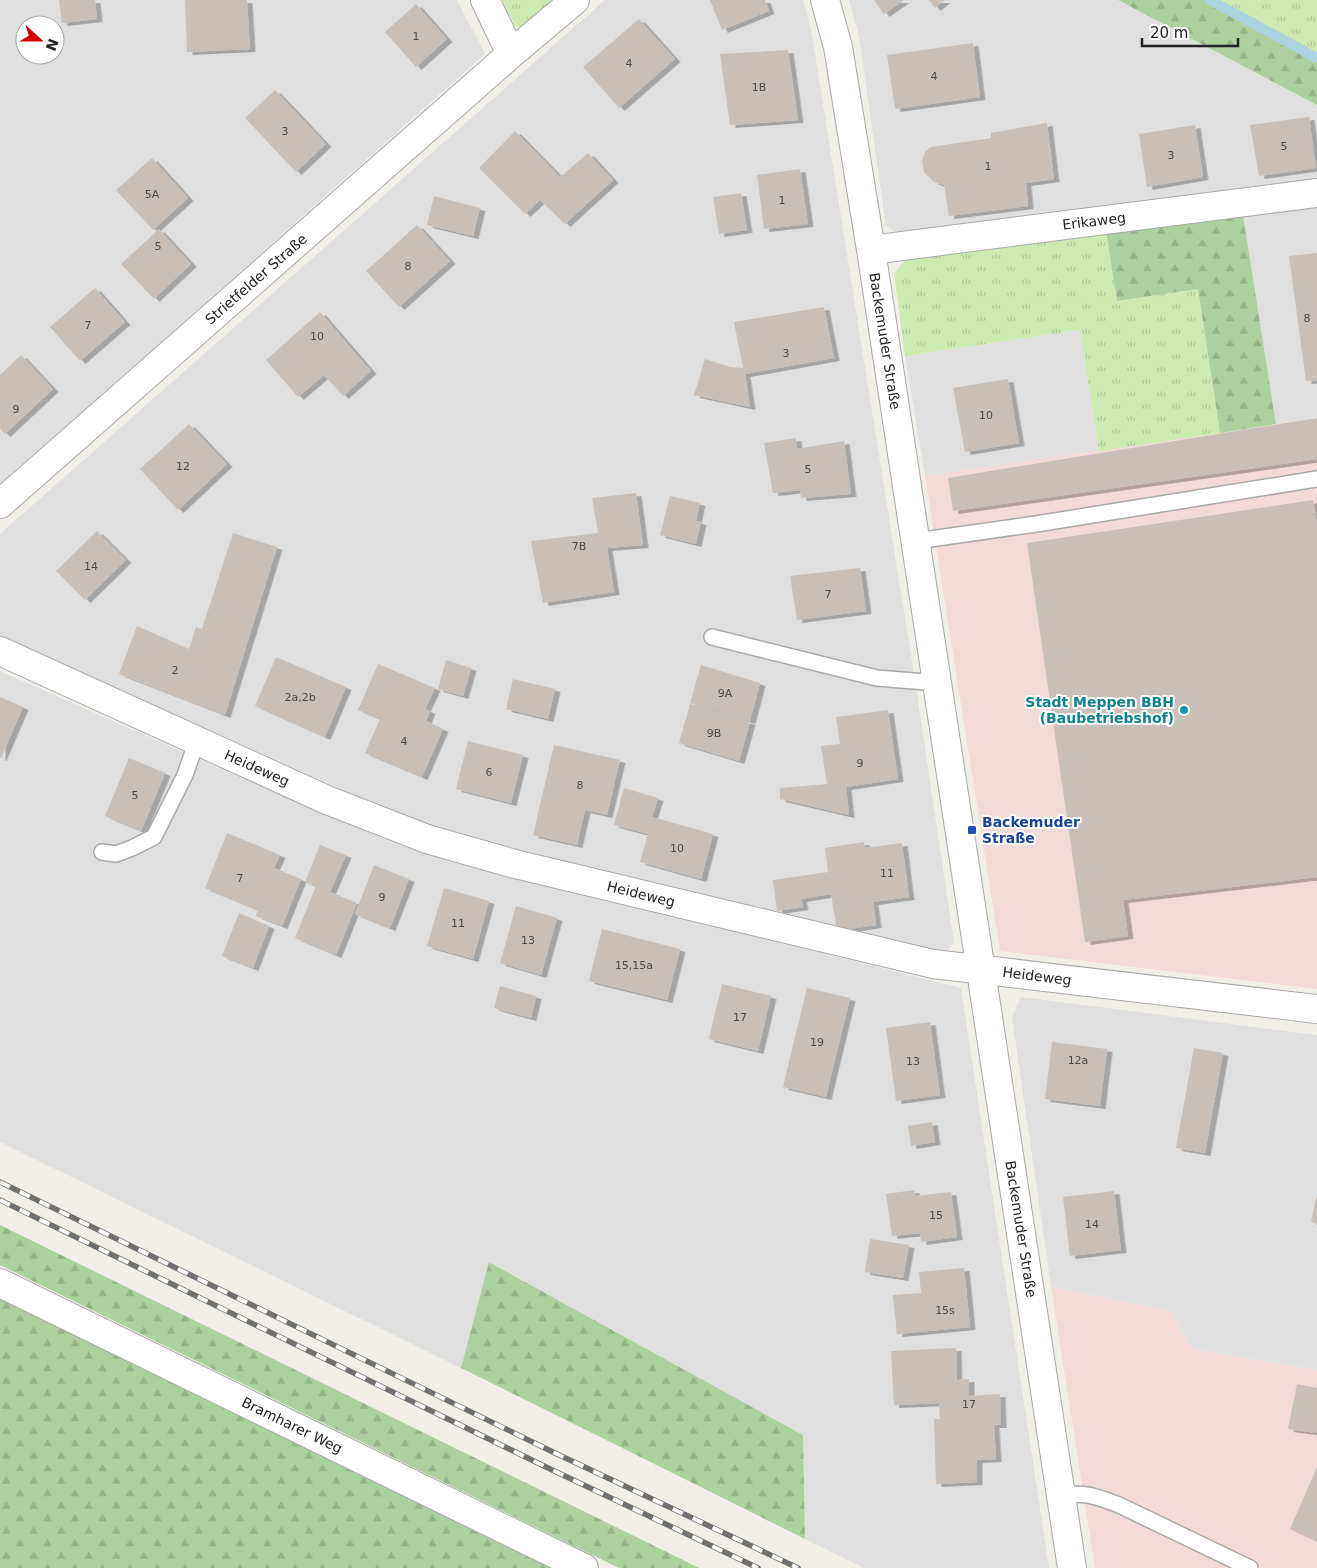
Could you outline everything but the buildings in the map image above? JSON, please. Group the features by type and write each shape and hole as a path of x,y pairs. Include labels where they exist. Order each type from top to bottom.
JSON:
{"street":[{"path":"486,0 511,54"},
{"name":"Strietfelder Straße","path":"0,504 511,54 575,0"},
{"name":"Backemuder Straße","path":"825,0 838,47 871,250 1072,1568"},
{"name":"Erikaweg","path":"871,250 1317,193"},
{"name":"Heideweg","path":"0,651 327,800 427,838 515,864 933,964 1317,1009"},
{"name":"Bramharer Weg","path":"0,1283 584,1568"}],"lane":[{"path":"916,541 1036,524 1317,479"},
{"path":"712,637 877,678 938,683"},
{"path":"102,852 116,854 154,837 185,775 197,740"},
{"path":"1061,1496 1075,1493 1099,1498 1118,1505 1250,1568"}],"shaded area":[{"path":"0,0 457,0 485,54 0,485"},
{"path":"605,0 803,0 811,29 915,681 954,942 943,956 498,846 420,824 0,637 0,534"},
{"path":"849,0 1118,0 1317,105 1317,179 899,234 886,226 859,36"},
{"path":"1317,205 1317,418 1276,424 1243,215"},
{"path":"1081,330 1099,451 925,476 905,356"},
{"path":"1317,418 1317,989 1000,951 925,476"},
{"path":"0,671 396,844 512,878 610,900 961,988 1049,1568 864,1568 805,1539 803,1435 490,1262 461,1368 0,1142"},
{"path":"1021,997 1317,1035 1317,1370 1192,1349 1170,1311 1051,1287 1012,1017"},
{"path":"1051,1287 1170,1311 1192,1349 1317,1370 1317,1568 1095,1568"}],"green space":[{"path":"502,0 564,0 526,31 515,26"},
{"path":"1118,0 1210,0 1317,58 1317,105"},
{"path":"1210,0 1317,0 1317,58"},
{"path":"1243,215 1276,424 1220,433 1198,289 1117,301 1106,231"},
{"path":"1106,231 1117,301 1198,289 1220,433 1099,451 1080,330 905,356 894,274 905,260"},
{"path":"0,1225 699,1568 619,1568 0,1265"},
{"path":"489,1262 803,1435 805,1539 461,1368"},
{"path":"0,1298 552,1568 0,1568"}],"waterway":[{"path":"1210,0 1317,58"}],"railway":[{"path":"0,1182 555,1453 798,1568"},
{"path":"0,1200 546,1467 758,1568"}],"place":[{"name":"Stadt Meppen BBH (Baubetriebshof)","path":"1184,710"},
{"name":"Backemuder Straße","path":"972,830"}]}
